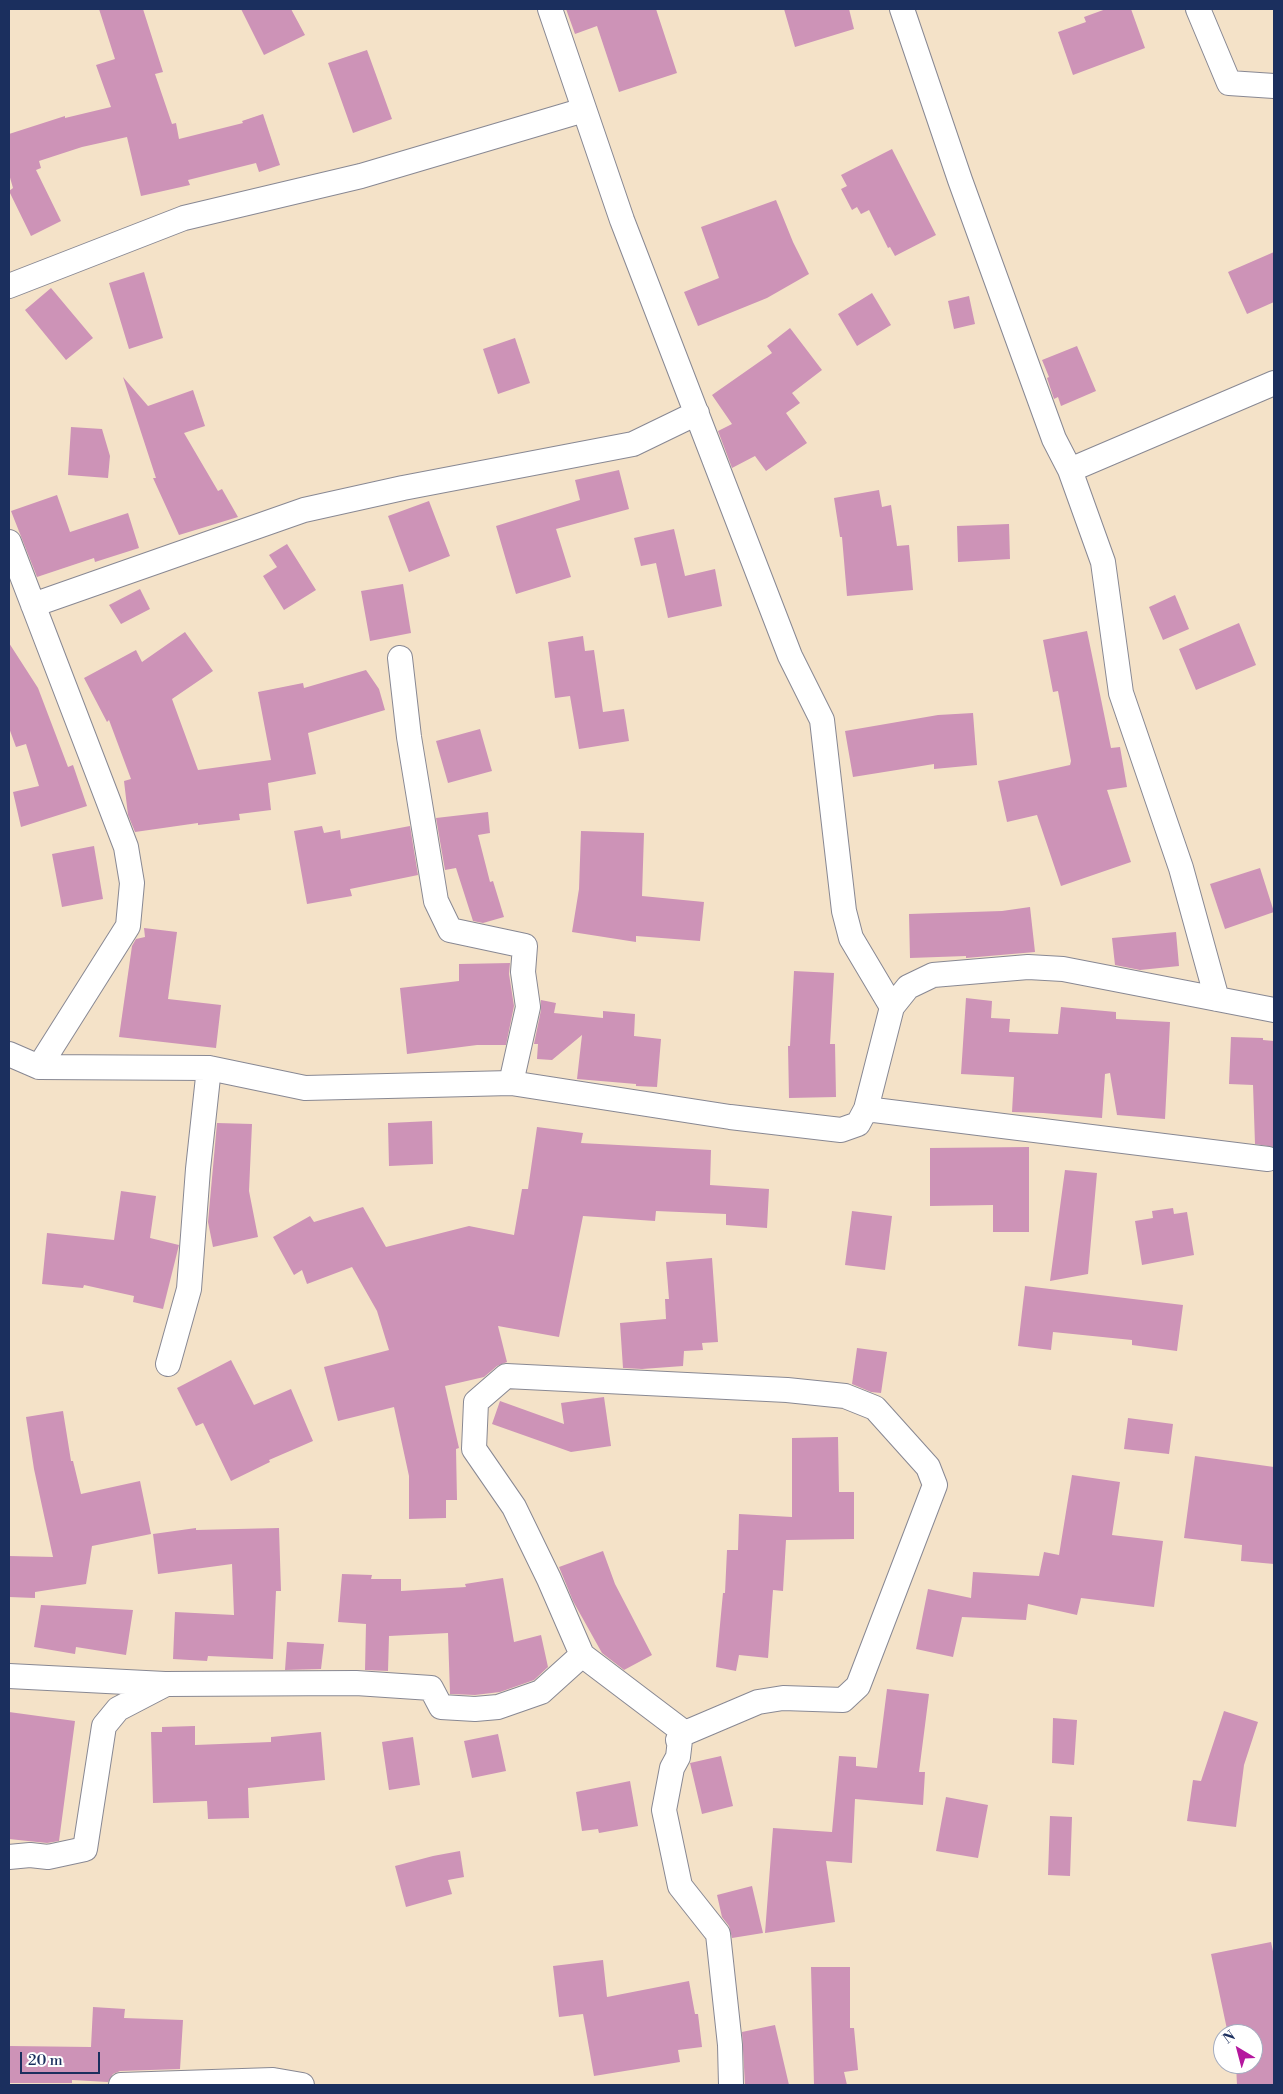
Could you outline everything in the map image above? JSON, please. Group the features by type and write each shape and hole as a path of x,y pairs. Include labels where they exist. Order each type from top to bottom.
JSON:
{"street":[{"path":"550,9 622,220 790,656 822,720 844,911 851,938 892,1007"},
{"path":"902,9 960,180 1054,439 1070,470 1103,562 1120,693 1181,868 1217,999"},
{"path":"1198,9 1229,83 1274,86"},
{"path":"9,286 184,218 361,176 584,110"},
{"path":"1070,470 1274,383"},
{"path":"33,605 304,510 403,488 633,444 697,413"},
{"path":"9,542 126,846 132,883 128,926 39,1067"},
{"path":"400,658 410,737 436,901 450,930 526,946 523,972 528,1007 511,1083"},
{"path":"9,1054 39,1067 209,1068 305,1088 511,1083 730,1117 841,1130 858,1124 866,1109 892,1007 908,988 933,976 1028,967 1062,969 1274,1010"},
{"path":"168,1364 189,1288 198,1170 209,1068"},
{"path":"866,1109 1268,1159"},
{"path":"685,1733 582,1655 549,1579 514,1507 474,1449 476,1402 506,1376 787,1390 845,1396 875,1408 928,1467 935,1485 858,1686 844,1700 784,1698 758,1702 685,1733 678,1740 680,1740 678,1757 672,1768 664,1810 680,1886 718,1934 730,2045 731,2085"},
{"path":"9,1676 166,1684 356,1683 431,1688 441,1706 475,1709 498,1707 541,1692 582,1655"},
{"path":"9,1857 30,1855 48,1857 86,1849 104,1726 118,1709 166,1684"},
{"path":"121,2085 274,2083 302,2085"}],"building":[{"path":"99,9 143,9 163,72 155,74 172,124 176,123 179,139 243,123 242,121 263,114 280,165 259,172 256,163 188,180 190,185 141,196 127,137 82,147 39,161 41,168 36,170 61,221 31,236 9,191 13,188 9,174 9,134 65,116 65,118 111,107 96,65 115,59"},
{"path":"241,9 291,9 305,35 264,55"},
{"path":"566,9 656,9 677,73 619,92 597,26 575,34"},
{"path":"784,9 849,9 854,29 795,47"},
{"path":"1106,9 1131,9 1145,48 1073,75 1058,32 1086,22 1084,17"},
{"path":"367,50 392,119 353,133 328,63"},
{"path":"892,149 936,235 895,256 890,247 888,248 869,210 861,214 857,207 852,210 841,189 847,186 841,175"},
{"path":"776,200 793,242 809,274 767,298 698,326 684,292 719,278 701,227"},
{"path":"1274,252 1274,302 1247,314 1228,272"},
{"path":"144,272 163,338 129,349 109,283"},
{"path":"51,288 93,338 66,360 25,310"},
{"path":"872,293 891,325 857,346 838,314"},
{"path":"969,296 975,324 954,329 948,301"},
{"path":"790,328 822,370 792,393 800,403 786,413 807,443 766,471 755,456 732,468 718,431 732,424 712,395 772,353 767,346"},
{"path":"515,338 530,383 498,394 483,349"},
{"path":"1077,346 1096,391 1061,406 1058,397 1054,399 1047,378 1049,377 1042,360"},
{"path":"123,377 148,406 193,390 205,426 184,433 218,491 222,489 238,517 179,535 153,478 156,478"},
{"path":"71,427 102,429 110,456 108,478 68,475"},
{"path":"619,470 629,509 556,529 571,577 516,594 496,526 580,500 575,480"},
{"path":"879,490 882,507 891,505 897,546 909,545 913,590 847,596 842,537 840,537 834,498"},
{"path":"57,495 70,532 128,513 139,548 95,562 94,558 37,577 11,511"},
{"path":"429,501 450,556 409,572 388,516"},
{"path":"1009,524 1010,559 958,562 957,526"},
{"path":"674,529 685,576 715,569 722,606 668,618 656,563 641,566 634,538"},
{"path":"287,544 316,590 284,610 263,576 277,567 269,555"},
{"path":"403,584 411,633 370,641 361,591"},
{"path":"140,589 150,609 121,624 109,605"},
{"path":"1175,595 1189,629 1163,640 1149,607"},
{"path":"1239,623 1256,665 1196,690 1179,649"},
{"path":"1087,631 1111,748 1120,747 1127,787 1107,790 1131,862 1061,886 1037,815 1007,822 998,781 1070,765 1071,761 1058,691 1053,692 1043,640"},
{"path":"185,632 213,671 172,699 198,770 271,760 258,692 303,683 304,688 366,670 379,689 385,710 308,733 316,774 268,783 271,810 239,814 240,820 198,825 198,823 135,832 128,815 124,781 131,779 109,720 107,722 84,678 136,650 142,662"},
{"path":"583,636 585,651 594,650 603,712 624,709 629,741 579,749 570,696 555,698 548,642"},
{"path":"9,643 38,688 68,767 73,765 87,806 21,827 13,792 39,786 26,744 16,747 9,728"},
{"path":"973,713 977,765 934,769 934,764 853,777 845,731 938,715"},
{"path":"480,729 492,771 448,783 436,741"},
{"path":"488,812 490,833 478,835 490,882 493,881 504,917 483,923 473,921 456,868 445,870 436,818"},
{"path":"322,826 324,833 340,830 341,839 410,826 418,875 350,889 352,896 307,904 294,831"},
{"path":"581,831 644,833 642,896 704,902 700,941 636,936 636,942 572,932 579,889"},
{"path":"94,846 103,899 62,907 52,854"},
{"path":"1260,868 1274,912 1225,929 1210,884"},
{"path":"1030,907 1035,952 966,958 966,956 910,958 909,914 1002,911"},
{"path":"144,928 177,932 168,999 221,1005 216,1048 119,1037 132,946 136,939 145,937"},
{"path":"1176,932 1179,966 1140,970 1115,965 1112,938"},
{"path":"510,963 509,974 514,1006 506,1045 477,1045 407,1054 400,988 459,981 459,964"},
{"path":"794,971 834,973 830,1044 835,1044 836,1097 789,1098 788,1046 790,1046"},
{"path":"966,998 992,1001 991,1018 1010,1019 1009,1032 1058,1034 1061,1007 1116,1012 1116,1019 1170,1022 1165,1119 1117,1115 1110,1073 1105,1074 1102,1118 1012,1112 1014,1077 961,1074"},
{"path":"541,1000 556,1003 554,1013 603,1018 603,1011 635,1014 634,1036 661,1039 657,1087 577,1079 582,1035 552,1060 537,1059 538,1044 534,1044 541,1010"},
{"path":"1231,1037 1263,1038 1263,1040 1274,1041 1274,1147 1255,1144 1253,1085 1229,1084"},
{"path":"432,1121 433,1164 389,1166 388,1123"},
{"path":"217,1123 252,1124 249,1191 258,1237 213,1247 208,1222"},
{"path":"537,1127 583,1133 581,1143 711,1150 710,1185 769,1189 767,1228 726,1225 726,1214 656,1211 655,1221 583,1216 559,1337 498,1326 507,1362 497,1366 484,1377 445,1386 459,1448 456,1449 457,1500 446,1500 446,1518 409,1519 409,1476 394,1407 338,1421 324,1367 389,1350 377,1311 352,1267 307,1284 302,1270 294,1275 273,1237 310,1216 314,1222 363,1207 386,1247 469,1226 514,1235 522,1189 528,1189"},
{"path":"1029,1147 1029,1232 993,1232 993,1205 930,1206 930,1148"},
{"path":"1065,1170 1097,1173 1088,1274 1050,1281"},
{"path":"121,1191 156,1196 150,1238 179,1245 163,1309 133,1302 134,1296 84,1285 83,1288 42,1284 47,1233 114,1240"},
{"path":"1173,1208 1174,1214 1187,1212 1194,1255 1142,1265 1135,1221 1153,1218 1152,1211"},
{"path":"852,1211 892,1216 885,1270 845,1265"},
{"path":"712,1258 718,1342 702,1343 703,1350 684,1351 683,1366 642,1369 623,1368 620,1323 666,1319 665,1299 669,1299 666,1262"},
{"path":"1025,1286 1183,1305 1177,1351 1132,1345 1132,1340 1053,1332 1051,1350 1018,1346"},
{"path":"857,1348 887,1352 881,1393 871,1392 852,1384"},
{"path":"231,1360 254,1405 291,1389 313,1441 269,1460 270,1462 231,1481 203,1423 196,1426 177,1388"},
{"path":"604,1397 611,1446 571,1452 492,1424 500,1401 564,1424 561,1403"},
{"path":"63,1411 71,1461 73,1461 81,1494 140,1481 151,1534 92,1546 86,1584 35,1592 35,1598 9,1597 9,1556 53,1557 34,1469 26,1417"},
{"path":"1128,1418 1173,1424 1169,1454 1124,1449"},
{"path":"838,1437 839,1492 854,1492 854,1539 786,1540 783,1591 773,1590 768,1658 739,1655 736,1671 716,1667 723,1593 725,1593 727,1550 738,1550 739,1514 792,1517 792,1438"},
{"path":"1195,1456 1274,1467 1274,1564 1241,1561 1242,1545 1184,1538"},
{"path":"1072,1475 1120,1482 1112,1535 1163,1541 1154,1607 1081,1598 1077,1615 1028,1604 1026,1620 962,1617 953,1657 916,1649 928,1589 971,1598 973,1572 1039,1576 1044,1552 1059,1555"},
{"path":"196,1528 196,1530 279,1528 281,1591 276,1591 273,1659 208,1656 207,1661 173,1659 175,1612 234,1615 232,1564 158,1574 153,1534"},
{"path":"603,1551 615,1584 652,1655 624,1670 602,1653 573,1601 559,1567"},
{"path":"342,1574 372,1575 371,1579 401,1579 401,1591 466,1587 465,1584 503,1578 514,1642 541,1635 548,1667 534,1680 500,1692 475,1695 450,1694 448,1633 389,1636 388,1671 365,1670 366,1624 338,1622"},
{"path":"41,1605 133,1610 126,1655 76,1647 75,1654 34,1647"},
{"path":"287,1642 324,1644 321,1669 285,1670"},
{"path":"887,1689 929,1694 919,1772 925,1772 923,1805 855,1799 852,1863 826,1861 835,1922 765,1933 773,1828 832,1832 839,1756 856,1757 856,1766 877,1768"},
{"path":"1224,1711 1258,1722 1244,1765 1236,1827 1187,1821 1193,1780 1201,1781"},
{"path":"9,1712 75,1721 59,1841 47,1843 9,1839"},
{"path":"1053,1718 1077,1720 1074,1765 1052,1763"},
{"path":"195,1726 195,1745 271,1742 271,1737 321,1732 325,1780 248,1788 249,1818 208,1819 207,1801 153,1803 151,1732 162,1732 162,1727"},
{"path":"498,1734 506,1771 472,1778 464,1741"},
{"path":"413,1737 420,1785 389,1790 382,1742"},
{"path":"721,1756 733,1806 702,1814 690,1763"},
{"path":"630,1781 638,1826 599,1833 598,1829 582,1831 576,1792"},
{"path":"946,1797 988,1805 978,1858 936,1851"},
{"path":"1050,1816 1072,1817 1070,1876 1048,1875"},
{"path":"460,1851 464,1877 448,1880 452,1894 406,1907 395,1866"},
{"path":"752,1886 763,1933 732,1938 729,1926 722,1917 717,1895"},
{"path":"1271,1942 1274,1956 1274,2085 1237,2085 1236,2074 1263,2074 1263,2024 1226,2024 1211,1954"},
{"path":"603,1960 607,1997 689,1981 695,2014 698,2014 702,2047 678,2050 680,2062 594,2076 583,2014 559,2017 553,1966"},
{"path":"811,1967 850,1967 850,2028 854,2028 858,2070 844,2072 847,2085 814,2085"},
{"path":"93,2007 125,2009 124,2018 183,2020 180,2069 120,2071 113,2074 108,2082 72,2080 72,2083 9,2083 10,2046 91,2047"},
{"path":"775,2025 789,2085 745,2085 742,2032"}]}
